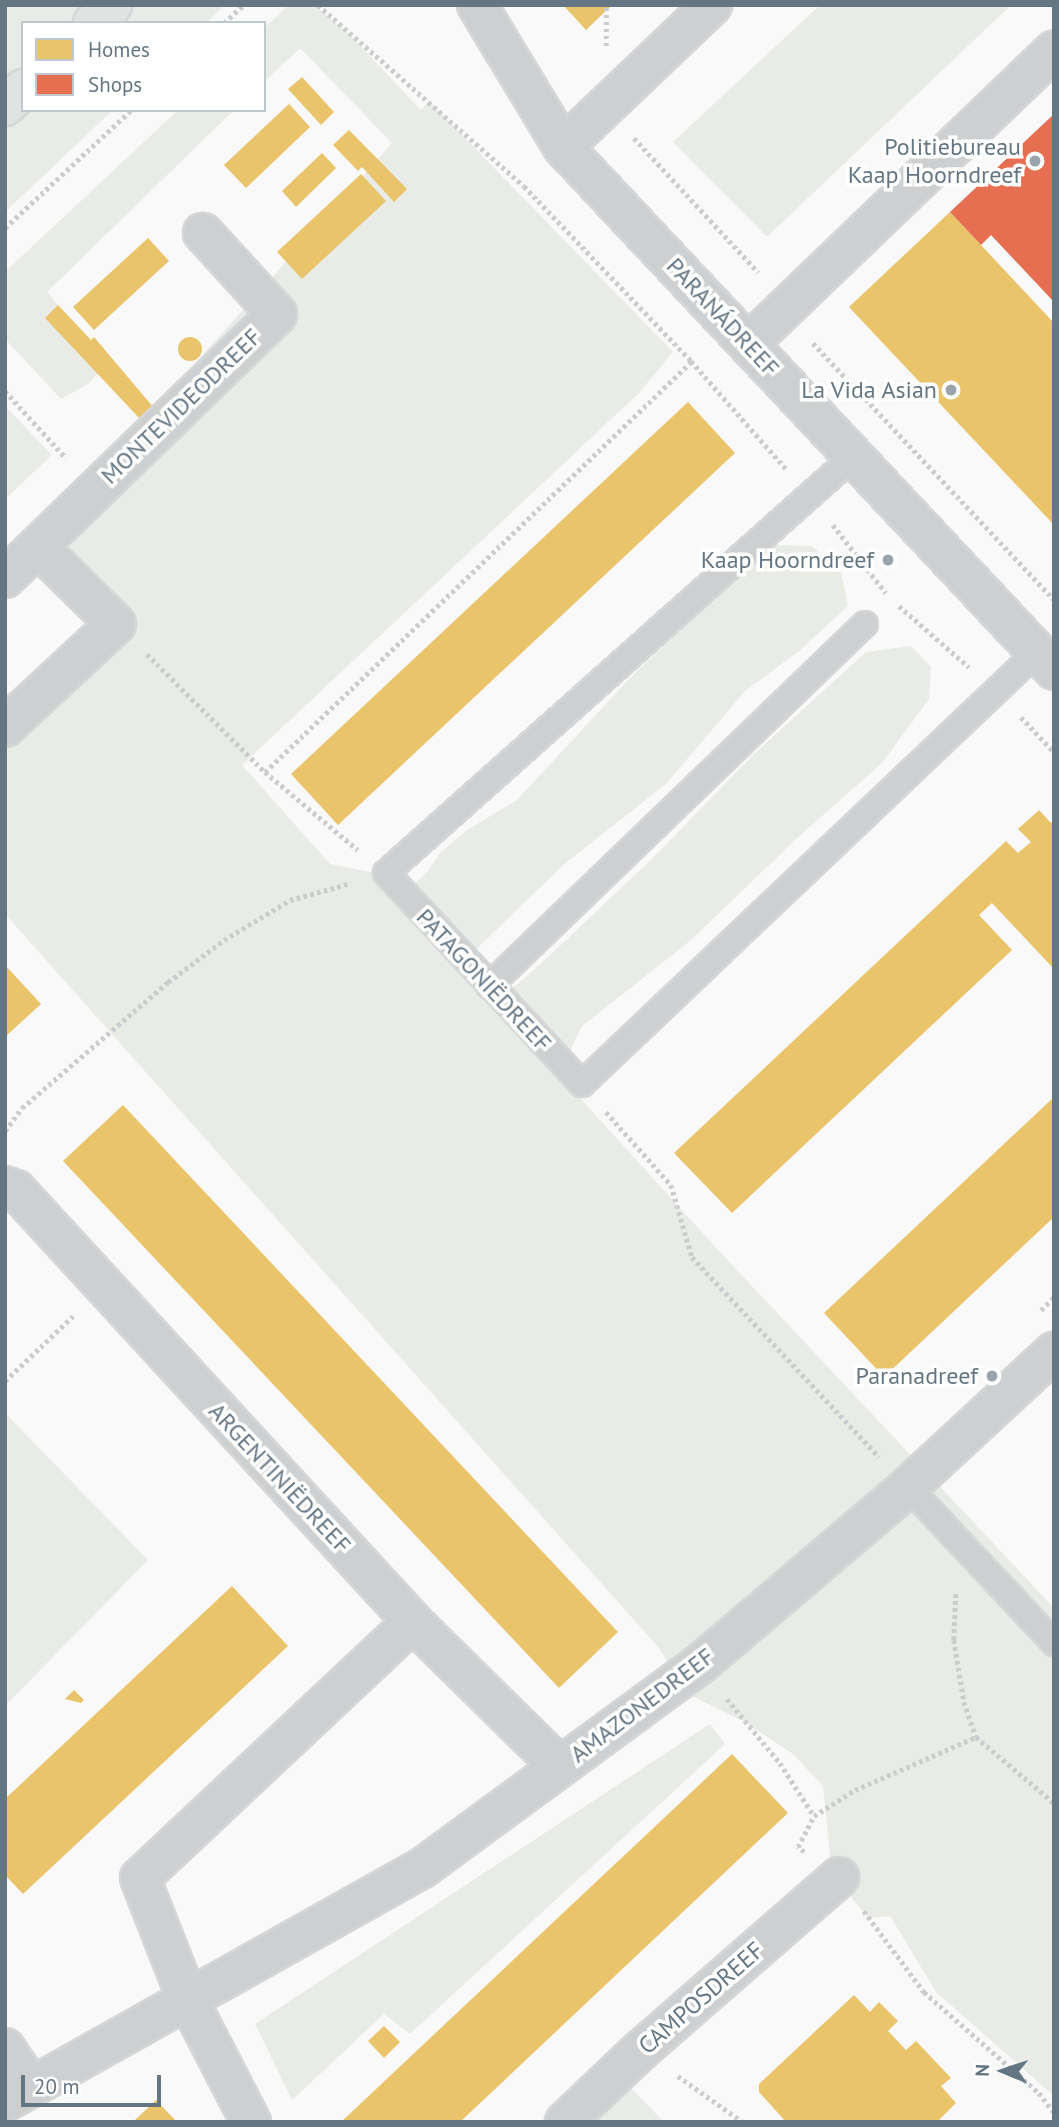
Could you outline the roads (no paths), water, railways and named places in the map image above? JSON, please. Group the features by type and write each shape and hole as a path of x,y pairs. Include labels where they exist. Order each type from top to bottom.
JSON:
{"street":[{"path":"95,21 112,5"},
{"name":"PARANÁDREEF","path":"477,5 563,148 1045,661"},
{"path":"563,148 712,5"},
{"path":"739,334 1054,51"},
{"path":"5,106 21,91"},
{"name":"MONTEVIDEODREEF","path":"5,578 277,314 203,233"},
{"path":"5,727 116,624 38,547"},
{"name":"ARGENTINIËDREEF","path":"5,1186 16,1190 413,1622 559,1766"},
{"name":"AMAZONEDREEF","path":"18,2094 421,1868 699,1665 908,1488 1054,1352"},
{"path":"251,2122 187,1998 140,1878 413,1622"},
{"name":"CAMPOSDREEF","path":"565,2122 641,2050 839,1877"},
{"path":"5,2048 18,2094"}],"lane":[{"name":"PATAGONIËDREEF","path":"853,457 386,873 489,986 582,1084 995,689 1045,661"},
{"path":"489,986 865,624"},
{"path":"908,1488 1054,1643"}],"place":[{"name":"Politiebureau Kaap Hoorndreef","path":"1035,161"},
{"name":"La Vida Asian","path":"951,390"},
{"name":"Kaap Hoorndreef","path":"888,560"},
{"name":"Paranadreef","path":"992,1376"}]}
